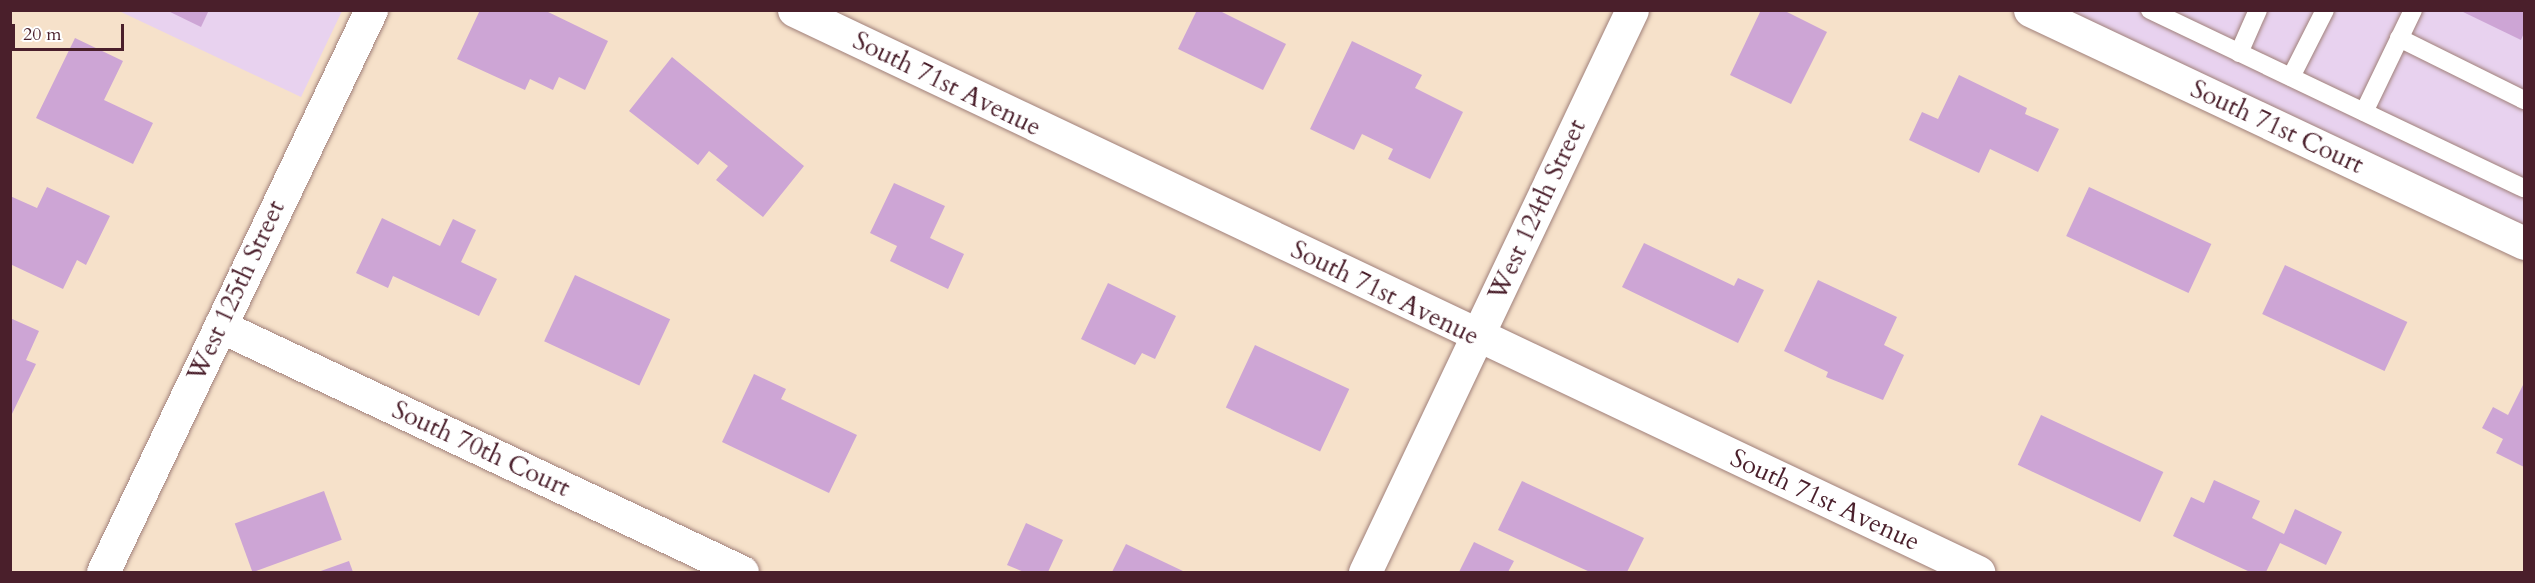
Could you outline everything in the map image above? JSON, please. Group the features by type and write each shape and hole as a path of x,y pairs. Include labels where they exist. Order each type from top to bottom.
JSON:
{"street":[{"name":"West 125th Street","path":"103,573 370,10"},
{"name":"South 71st Avenue","path":"794,10 1477,337 1978,573"},
{"name":"West 124th Street","path":"1365,573 1632,10"},
{"name":"South 71st Court","path":"2030,10 2524,243"},
{"name":"South 70th Court","path":"220,326 742,573"}],"lane":[{"name":"South 71st Court","path":"2150,10 2524,188"},
{"path":"2239,53 2258,10"},
{"path":"2291,77 2325,10"},
{"path":"2364,112 2413,10"},
{"path":"2399,38 2524,100"}],"shaded area":[{"path":"119,11 342,11 301,97"},
{"path":"2061,11 2524,11 2524,228"}],"building":[{"path":"166,10 209,10 201,27"},
{"path":"480,10 544,10 608,41 585,90 559,77 553,90 530,79 525,90 457,59"},
{"path":"1197,10 1218,10 1286,44 1263,90 1178,49"},
{"path":"1761,10 1783,10 1827,32 1791,104 1730,75"},
{"path":"2459,10 2524,10 2524,33 2521,40"},
{"path":"75,38 123,61 104,100 153,123 133,164 36,118"},
{"path":"1352,41 1422,75 1415,88 1463,112 1430,179 1388,159 1393,149 1362,134 1354,150 1310,129"},
{"path":"672,57 804,166 763,217 716,180 728,166 709,151 698,165 629,111"},
{"path":"1959,75 2027,108 2025,114 2059,129 2038,172 1990,149 1979,173 1909,140 1922,112 1938,119"},
{"path":"894,183 945,206 930,238 964,254 948,289 890,261 897,246 870,233"},
{"path":"47,187 110,216 86,265 77,260 63,289 10,264 10,196 37,208"},
{"path":"2089,187 2211,244 2189,293 2066,236"},
{"path":"382,218 440,246 453,219 476,230 461,262 497,279 479,316 393,276 388,288 356,273"},
{"path":"1644,243 1734,286 1738,278 1764,290 1738,343 1622,287"},
{"path":"2285,265 2407,322 2385,371 2262,314"},
{"path":"575,275 670,319 639,386 544,341"},
{"path":"1818,280 1897,317 1884,345 1904,355 1883,400 1826,377 1828,372 1784,351"},
{"path":"1108,283 1176,316 1155,359 1142,353 1135,365 1081,339"},
{"path":"10,318 39,331 26,360 36,364 10,418"},
{"path":"1255,345 1349,389 1320,451 1226,408"},
{"path":"754,374 786,389 781,399 857,435 829,493 722,442"},
{"path":"2524,383 2524,467 2496,453 2503,439 2482,428 2493,407 2508,415"},
{"path":"2041,415 2163,472 2140,522 2018,465"},
{"path":"2214,480 2260,501 2252,518 2284,534 2295,509 2342,532 2326,565 2280,543 2266,572 2250,572 2173,536 2191,497 2204,503"},
{"path":"1522,481 1644,538 1627,572 1590,572 1498,530"},
{"path":"324,491 342,540 252,572 235,523"},
{"path":"1026,523 1063,540 1048,572 1024,572 1007,565"},
{"path":"1474,542 1514,561 1508,572 1459,572"},
{"path":"1126,544 1185,572 1112,572"},
{"path":"349,561 353,572 318,572"}]}
